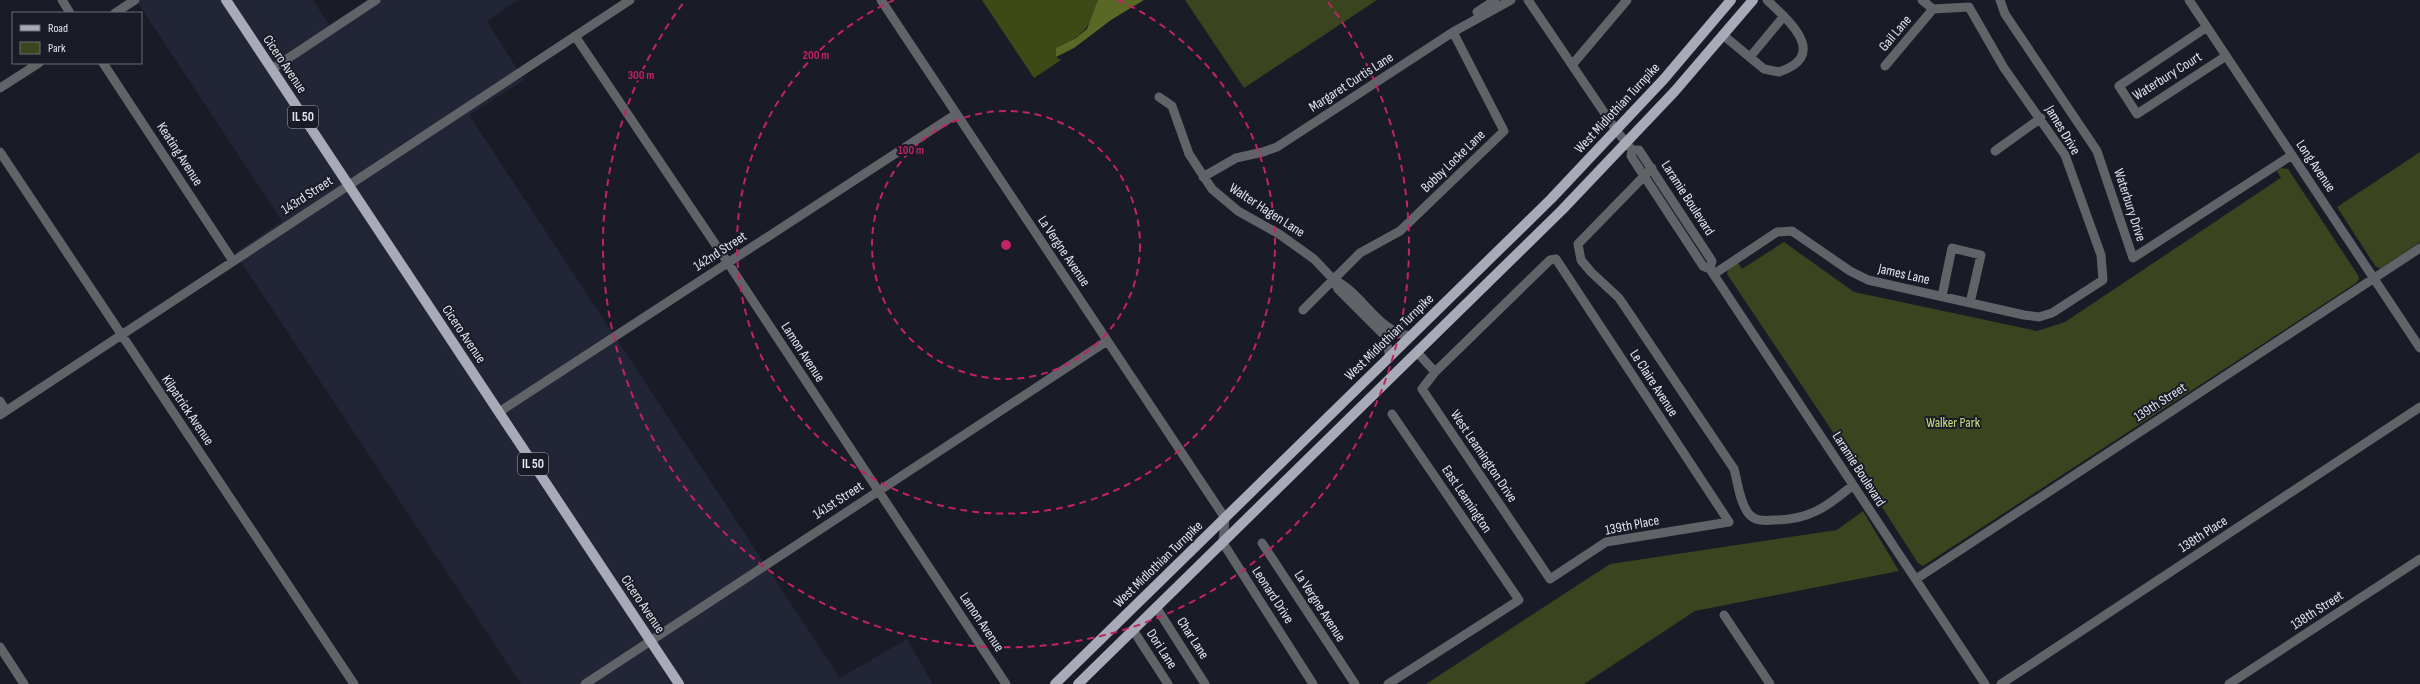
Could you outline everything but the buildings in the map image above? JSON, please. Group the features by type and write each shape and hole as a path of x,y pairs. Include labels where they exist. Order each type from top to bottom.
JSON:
{"main road":[{"name":"Cicero Avenue","path":"226,0 679,684"},
{"name":"West Midlothian Turnpike","path":"1055,684 1551,199 1616,130 1731,0"},
{"path":"1078,684 1416,352 1562,210 1630,147 1753,0"},
{"path":"1401,345 1416,352"}],"street":[{"path":"62,0 69,12"},
{"path":"117,12 135,0"},
{"path":"272,69 376,0"},
{"name":"143rd Street","path":"3,413 630,0"},
{"name":"La Vergne Avenue","path":"881,0 1225,518"},
{"path":"1453,32 1459,24 1495,0"},
{"name":"Margaret Curtis Lane","path":"1203,176 1226,162 1263,152 1282,144 1453,32 1511,0"},
{"name":"Laramie Boulevard","path":"1528,0 1616,130 1630,147 1639,150 1652,168 1712,260 1712,271"},
{"path":"1572,65 1628,0"},
{"path":"1723,35 1750,57 1773,72 1787,69 1795,64 1799,59 1804,43 1793,24 1766,0"},
{"path":"1922,0 1933,9"},
{"name":"Waterbury Drive","path":"2000,0 2005,14 2097,151 2133,258 2292,155"},
{"name":"Long Avenue","path":"2189,0 2420,348"},
{"name":"James Drive","path":"1933,9 1969,7 2004,68 2041,118 2065,155 2101,255 2103,280"},
{"name":"Gail Lane","path":"1885,66 1933,9"},
{"path":"1750,57 1784,16"},
{"name":"Waterbury Court","path":"2207,27 2119,86 2138,114 2226,56"},
{"name":"Bobby Locke Lane","path":"1333,279 1365,249 1400,231 1504,131 1453,32"},
{"name":"Lamon Avenue","path":"575,36 728,263 1006,684"},
{"path":"0,88 37,64"},
{"name":"Keating Avenue","path":"104,64 233,261"},
{"name":"Walter Hagen Lane","path":"1159,97 1172,106 1187,148 1203,176 1224,201 1295,244 1333,279 1344,284 1388,328 1400,334 1410,336"},
{"name":"142nd Street","path":"499,412 956,114"},
{"path":"1995,151 2041,118"},
{"name":"Laramie Boulevard","path":"1630,147 1631,156 1702,266 1712,271 1985,684"},
{"name":"Kilpatrick Avenue","path":"0,152 354,684"},
{"path":"1652,168 1578,244 1581,260 1591,272 1619,298 1734,469 1741,498 1749,513 1762,521 1802,517 1813,514 1831,503 1853,485"},
{"name":"James Lane","path":"1712,271 1777,232 1792,231 1868,280 2039,317 2052,313 2103,280"},
{"path":"1942,296 1952,248 1981,255 1970,303"},
{"name":"139th Street","path":"1916,579 2420,248"},
{"name":"Le Claire Avenue","path":"1435,372 1550,260 1556,259 1729,522"},
{"path":"1303,310 1333,279"},
{"name":"Walter Hagen Lane","path":"1333,279 1338,289 1384,335 1390,356"},
{"name":"141st Street","path":"585,684 1107,341"},
{"path":"1416,352 1435,372"},
{"name":"West Leamington Drive","path":"1435,372 1422,389 1550,579"},
{"path":"0,401 3,413"},
{"name":"138th Place","path":"2001,684 2420,407"},
{"name":"East Leamington","path":"1388,684 1518,600 1392,414"},
{"path":"1223,543 1225,518"},
{"name":"139th Place","path":"1550,579 1606,542 1729,522"},
{"name":"Leonard Drive","path":"1223,543 1313,684"},
{"name":"La Vergne Avenue","path":"1262,543 1355,684"},
{"name":"138th Street","path":"2229,684 2420,559"},
{"name":"Char Lane","path":"1156,607 1205,684"},
{"path":"1724,615 1770,684"},
{"name":"Dori Lane","path":"1133,630 1168,684"},
{"path":"0,647 24,684"}],"shaded area":[{"path":"136,0 313,0 330,26 369,0 518,0 487,21 524,80 469,115 840,678 907,639 933,684 521,684 235,253 282,221"},
{"path":"982,0 1098,0 1093,16 1086,28 1075,38 1061,45 1056,57 1061,60 1034,78"},
{"path":"1098,0 1144,0 1111,20 1074,48 1056,57 1056,48 1076,38 1087,29"}],"green space":[{"path":"1185,0 1377,0 1244,88"},
{"path":"2420,152 2420,242 2381,268 2376,267 2337,207"},
{"name":"Walker Park","path":"2281,168 2288,169 2358,275 2359,279 2356,283 1923,566 1918,563 1845,450 1727,274 1728,269 1738,263 1742,269 1784,242 1854,292 2037,331 2065,322 2281,178 2277,171"},
{"path":"1863,511 1899,571 1695,611 1584,684 1426,684 1610,564 1837,530"}]}
